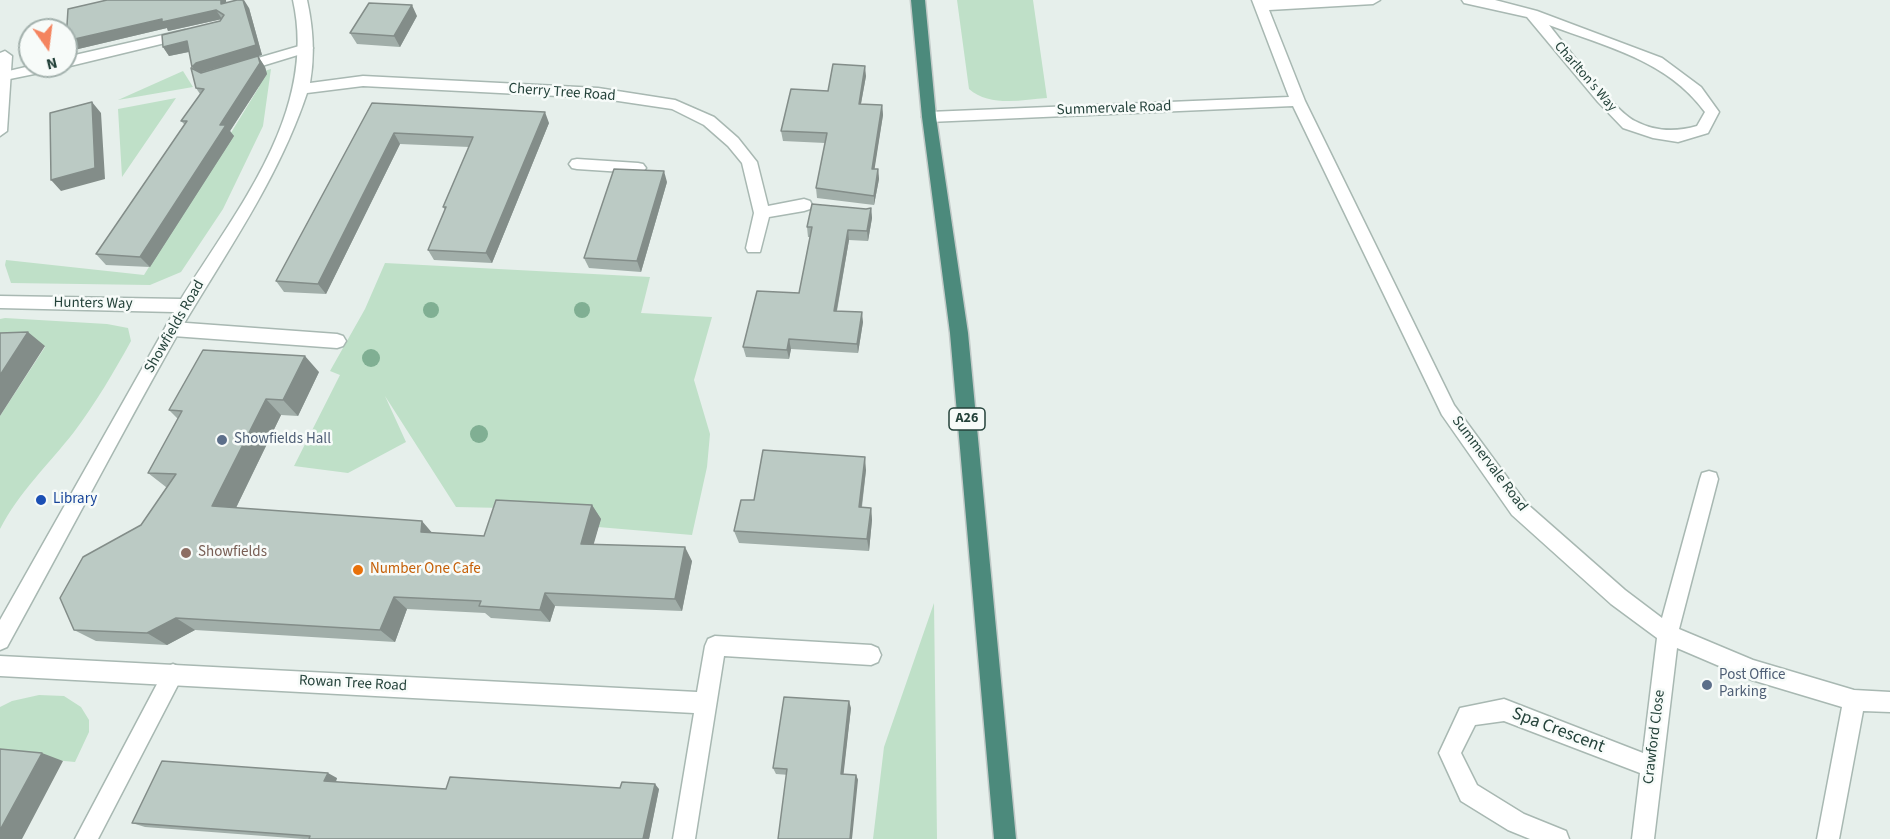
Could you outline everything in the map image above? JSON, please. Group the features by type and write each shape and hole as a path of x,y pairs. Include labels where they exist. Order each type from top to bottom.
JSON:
{"highway":[{"name":"A26","path":"918,0 929,117 959,333 1005,839"}],"street":[{"name":"Showfields Road","path":"0,640 173,328 252,200 277,153 301,89 306,48 300,0"},
{"path":"1260,3 1373,0"},
{"name":"Charlton's Way","path":"1469,0 1487,2 1532,14 1657,61 1696,90 1712,112 1703,129 1678,136 1653,133 1628,124 1603,99 1532,14"},
{"name":"Summervale Road","path":"1260,3 1298,101 1448,410 1520,509 1618,597 1668,634 1752,670 1854,700 1890,702"},
{"path":"78,59 199,30"},
{"path":"230,71 306,48"},
{"path":"0,131 5,56"},
{"path":"3,77 18,73"},
{"name":"Cherry Tree Road","path":"301,89 375,82 598,93 675,105 709,121 733,142 749,162 762,213 754,248"},
{"name":"Summervale Road","path":"929,117 1298,101"},
{"path":"577,165 638,168"},
{"path":"762,213 809,206"},
{"name":"Hunters Way","path":"0,302 186,306"},
{"path":"173,328 337,340"},
{"name":"Crawford Close","path":"1643,839 1668,634 1709,479"},
{"path":"684,839 715,646 871,655"},
{"name":"Rowan Tree Road","path":"0,666 706,703"},
{"path":"87,839 173,674"},
{"path":"1828,839 1854,700"},
{"name":"Spa Crescent","path":"1558,839 1515,822 1469,793 1450,753 1468,715 1504,710 1652,767"}],"green space":[{"path":"957,0 1033,0 1047,98 1017,101 996,100 977,95 969,89"},
{"path":"271,69 263,126 223,209 181,272 150,285 11,283 5,265 6,260 144,275 259,87 246,76"},
{"path":"183,71 193,87 118,100"},
{"path":"176,98 122,177 118,109"},
{"path":"385,263 650,277 641,313 712,317 694,380 710,434 707,467 692,535 598,527 504,508 456,507 385,396 406,442 348,473 294,466 340,375 330,371 365,309"},
{"path":"0,319 107,324 128,328 131,341 82,421 25,490 0,529 0,416 45,347 0,348"},
{"path":"934,603 937,839 873,839 884,747"},
{"path":"39,695 64,696 81,707 89,720 89,732 75,762 0,755 0,707 12,701"}],"building":[{"path":"107,0 221,0 221,4 243,0 256,45 196,63 192,67 187,41 163,47 162,35 220,21 224,15 216,10 162,22 162,19 78,38 78,18 67,18 68,9"},
{"path":"369,3 412,5 394,36 350,33"},
{"path":"258,56 260,63 220,125 226,125 140,257 96,254 187,121 181,121 204,89 196,88 191,68 201,73"},
{"path":"833,64 865,66 859,104 882,105 872,169 878,169 874,196 816,188 827,133 781,131 791,89 828,91"},
{"path":"92,102 95,168 51,180 50,113"},
{"path":"372,103 545,112 486,253 428,250 446,207 443,207 473,137 394,133 318,284 276,281"},
{"path":"614,169 664,171 637,261 584,258"},
{"path":"812,204 871,208 867,231 848,230 834,311 862,312 857,344 789,339 787,350 743,347 757,291 799,293 812,227 807,227"},
{"path":"28,332 0,375 0,333"},
{"path":"203,350 305,356 283,400 266,399 212,506 422,521 421,532 484,536 496,500 592,505 581,544 685,547 675,599 545,593 540,610 479,606 481,601 394,597 380,630 176,618 147,633 74,630 60,598 83,557 141,525 176,474 148,473 182,411 169,410"},
{"path":"763,450 865,457 859,507 871,508 867,539 734,531 741,500 754,500"},
{"path":"784,697 849,701 841,774 856,775 850,839 778,839 787,769 773,768"},
{"path":"0,749 42,753 0,830"},
{"path":"162,761 328,773 324,781 446,789 450,777 620,788 622,782 655,784 643,839 309,839 310,836 132,823"}],"place":[{"name":"Showfields Hall","path":"222,440"},
{"name":"Library","path":"41,500"},
{"name":"Showfields","path":"186,553"},
{"name":"Number One Cafe","path":"358,570"},
{"name":"Post Office Parking","path":"1707,685"}]}
